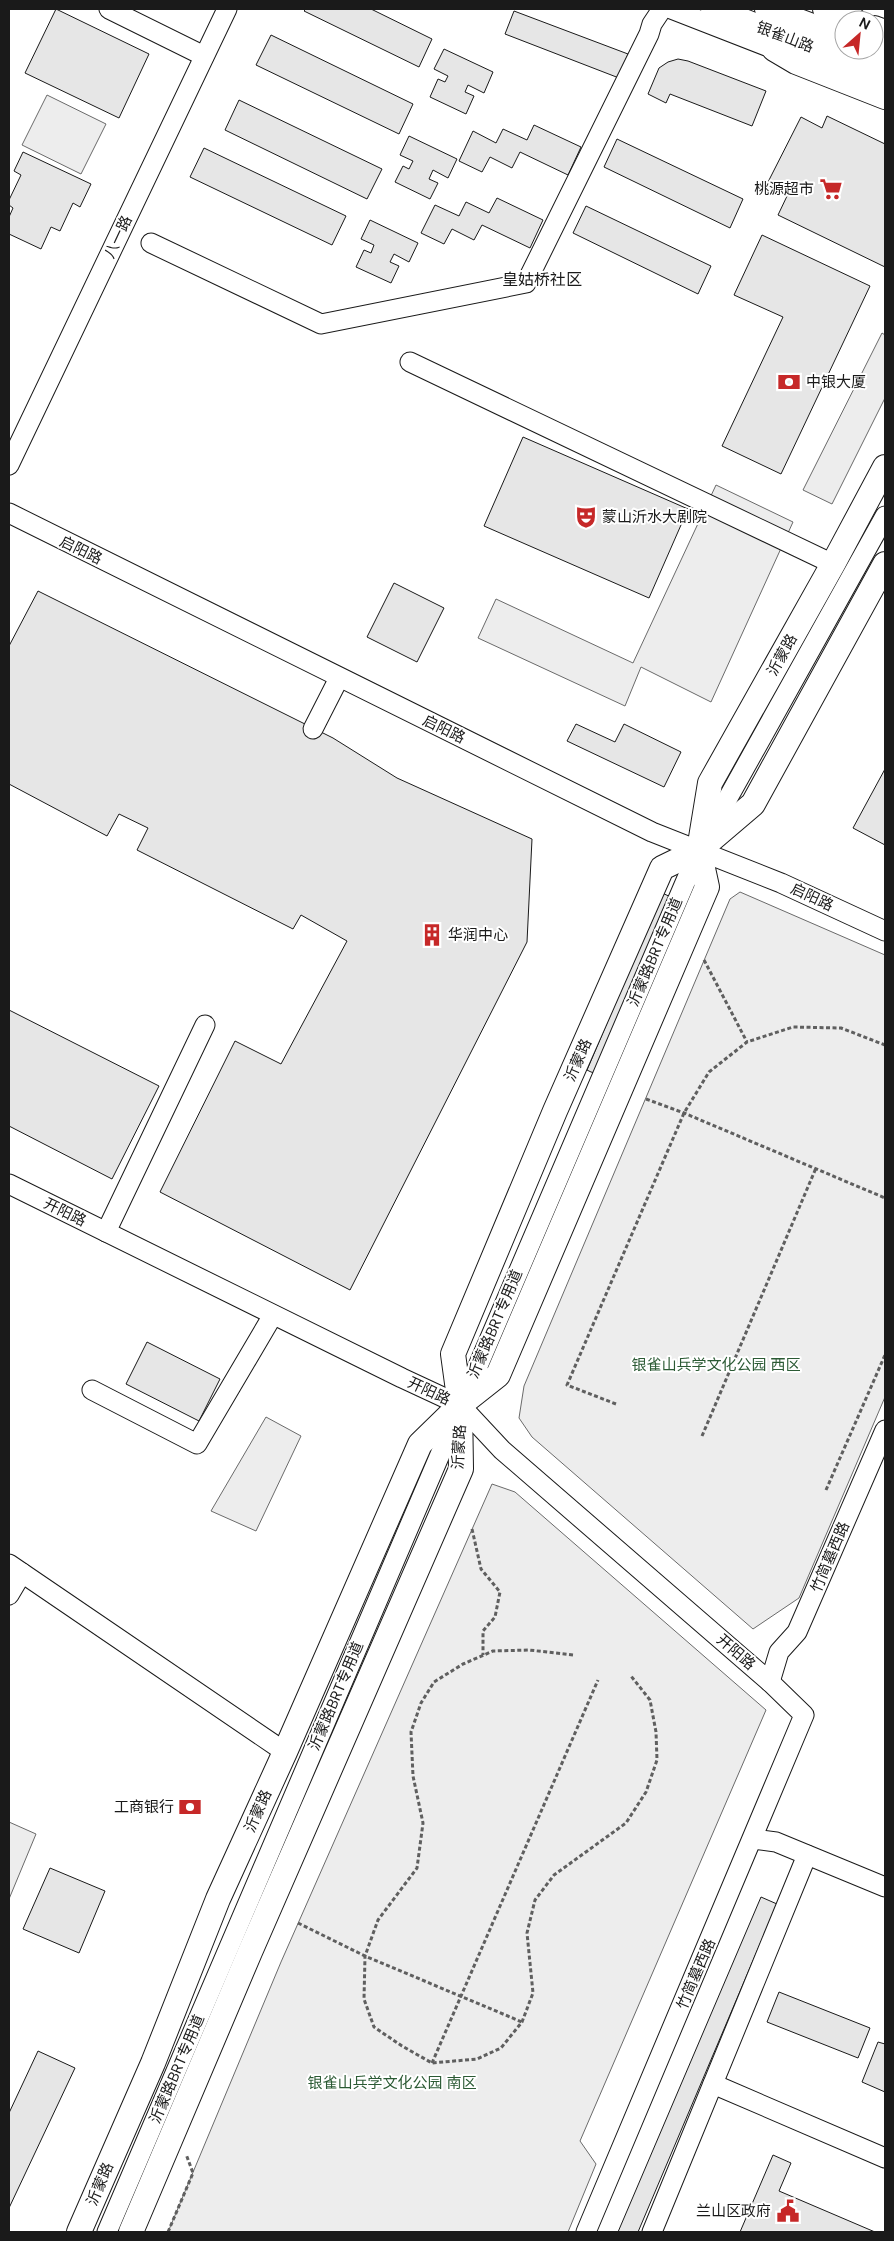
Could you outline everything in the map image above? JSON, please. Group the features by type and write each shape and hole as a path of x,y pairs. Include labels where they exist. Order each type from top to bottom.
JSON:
{"main road":[{"name":"银雀山路","path":"713,9 764,18 834,36"},
{"path":"764,18 774,49 796,62 885,97"},
{"name":"银雀山路","path":"764,18 885,76"},
{"name":"沂蒙路","path":"79,2232 153,2063 218,1899 285,1752 420,1444 460,1405 498,1375 707,887 699,850 710,783 833,564 885,467"},
{"name":"沂蒙路","path":"131,2232 461,1470 460,1405 453,1354 555,1112 662,868 699,850 753,804 885,564"}],"street":[{"path":"109,9 204,56"},
{"name":"八一路","path":"9,465 227,9"},
{"path":"151,243 321,324 526,283 649,34 652,24 662,9"},
{"path":"671,9 774,49"},
{"path":"410,362 833,564"},
{"name":"启阳路","path":"9,513 656,834 781,883 885,931"},
{"path":"699,850 885,516"},
{"path":"313,729 339,678"},
{"path":"106,1232 205,1025"},
{"name":"开阳路","path":"9,1184 460,1405 502,1450 770,1682 804,1715"},
{"path":"92,1390 197,1444 273,1315"},
{"name":"沂蒙路BRT专用道","path":"107,2232 460,1405"},
{"name":"竹简墓西路","path":"770,1682 779,1652 797,1632 880,1457 885,1430"},
{"path":"9,1596 15,1569 285,1752"},
{"name":"竹简墓西路","path":"586,2232 804,1715"},
{"path":"753,1839 776,1842 885,1886"},
{"path":"652,2232 807,1855"},
{"path":"713,2084 885,2158"}],"path":[{"path":"704,960 747,1042"},
{"path":"616,1404 566,1386 684,1113 709,1072 747,1042 793,1027 841,1028 885,1045"},
{"path":"646,1099 684,1113 885,1198"},
{"path":"702,1436 816,1168"},
{"path":"826,1490 885,1355"},
{"path":"472,1529 481,1569 500,1592 495,1617 483,1631 483,1655"},
{"path":"573,1655 529,1650 494,1651 463,1664 434,1682 421,1703 411,1732 413,1776 423,1823 417,1868 378,1920 366,1956 364,1999 374,2027 432,2063 477,2059 500,2048 522,2022 533,1993 526,1933 535,1900 554,1875 626,1823 646,1792 657,1760 656,1732 650,1700 631,1676"},
{"path":"432,2063 459,1996 598,1680"},
{"path":"298,1923 366,1956 522,2022"},
{"path":"168,2232 193,2173 176,2125"}],"shaded area":[{"path":"47,95 106,124 81,174 22,145"},
{"path":"882,333 885,335 885,398 832,504 803,490"},
{"path":"716,485 793,522 711,702 641,667 625,706 478,638 496,599 633,663"},
{"name":"银雀山兵学文化公园 西区","path":"740,892 885,955 885,1397 799,1598 753,1629 532,1437 519,1418 524,1386 730,899"},
{"path":"266,1417 301,1436 256,1531 211,1511"},
{"name":"银雀山兵学文化公园 南区","path":"492,1484 515,1492 766,1710 580,2141 596,2164 568,2232 168,2232 281,1962"},
{"path":"9,1822 36,1834 9,1899"}],"building":[{"path":"56,9 149,54 119,118 25,73"},
{"path":"306,9 371,9 432,39 419,67 304,11"},
{"path":"514,11 628,54 619,78 505,34"},
{"path":"271,35 413,104 399,134 256,65"},
{"path":"444,49 493,72 484,93 468,85 465,92 474,96 466,114 430,97 438,79 445,82 448,76 434,69"},
{"path":"678,59 688,61 766,91 752,126 670,94 666,103 648,94 659,68 668,62"},
{"path":"239,100 382,169 367,199 225,130"},
{"name":"桃源超市","path":"827,116 885,144 885,267 778,215 788,194 767,184 801,117 822,128"},
{"path":"534,125 581,147 568,175 520,152 512,168 490,157 482,172 459,161 473,131 496,143 503,129 527,140"},
{"path":"409,136 457,159 448,178 433,170 429,179 438,183 430,199 395,182 403,166 409,169 413,161 400,155"},
{"path":"617,139 743,199 730,228 604,167"},
{"path":"204,148 346,216 332,245 190,177"},
{"path":"23,152 91,184 80,207 73,203 60,231 51,227 41,249 9,234 9,217 13,208 9,205 9,200 21,175 14,171"},
{"path":"497,198 543,220 530,248 482,225 474,240 452,229 444,244 421,233 435,205 459,216 466,202 489,213"},
{"path":"586,206 711,266 698,294 573,233"},
{"path":"370,220 418,243 409,262 394,254 390,262 399,266 391,283 356,267 364,250 371,253 374,245 361,239"},
{"name":"中银大厦","path":"762,235 870,286 781,474 722,446 783,317 734,295"},
{"name":"蒙山沂水大剧院","path":"523,437 688,509 649,598 484,526"},
{"path":"394,583 444,608 417,662 367,637"},
{"name":"华润中心","path":"38,591 333,738 397,778 532,839 527,942 350,1290 160,1192 235,1041 281,1064 347,941 301,915 293,929 137,850 148,828 119,814 107,836 9,784 9,646"},
{"path":"576,724 615,742 624,724 681,752 664,787 567,741"},
{"path":"885,769 885,845 853,828"},
{"path":"662,893 671,897 595,1073 591,1072 587,1070"},
{"path":"9,1010 159,1086 112,1179 9,1126"},
{"path":"147,1342 220,1379 199,1421 126,1384"},
{"path":"50,1868 105,1891 79,1953 23,1929"},
{"path":"761,1897 777,1904 638,2232 618,2232"},
{"path":"779,1992 870,2028 858,2058 767,2022"},
{"path":"878,2042 885,2044 885,2092 862,2082"},
{"path":"38,2051 75,2068 9,2208 9,2113"},
{"name":"兰山区政府","path":"773,2155 791,2163 779,2191 875,2232 740,2232"}],"place":[{"name":"桃源超市","path":"831,189"},
{"name":"中银大厦","path":"789,382"},
{"name":"蒙山沂水大剧院","path":"586,517"},
{"name":"华润中心","path":"432,935"},
{"name":"工商银行","path":"190,1807"},
{"name":"兰山区政府","path":"788,2211"}],"district":[{"name":"皇姑桥社区","path":"542,279"}]}
